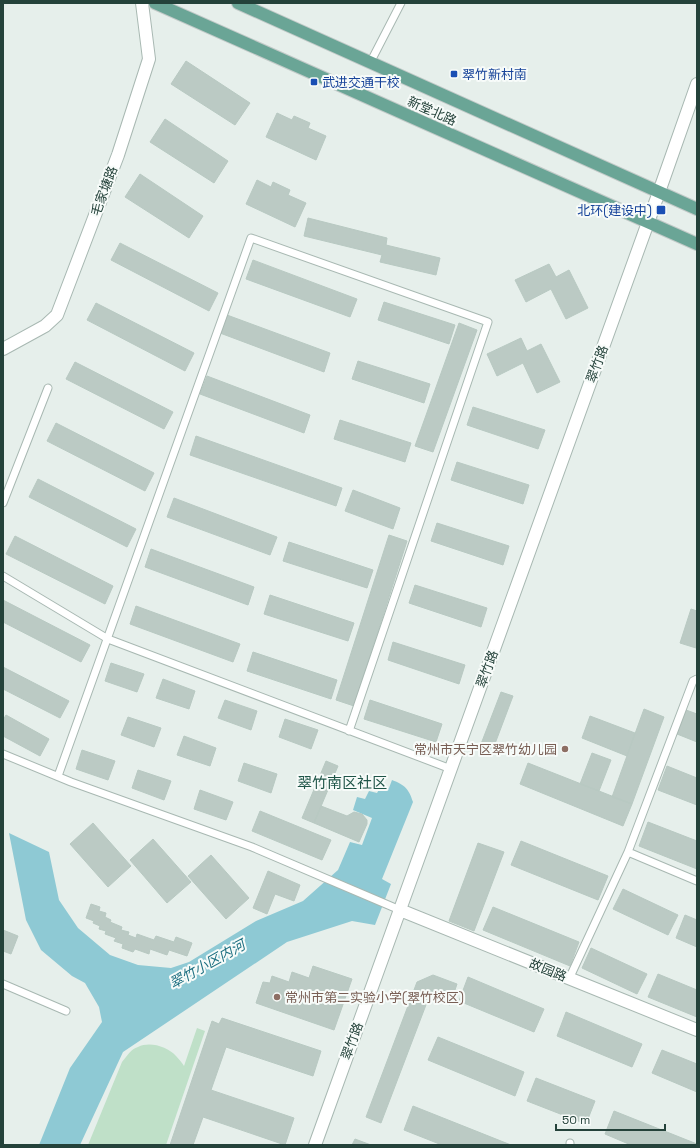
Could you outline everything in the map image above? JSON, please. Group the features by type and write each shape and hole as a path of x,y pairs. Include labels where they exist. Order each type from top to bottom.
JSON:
{"main road":[{"name":"新堂北路","path":"155,3 697,244"},
{"name":"新堂北路","path":"238,3 697,209"}],"street":[{"name":"毛家塘路","path":"3,349 45,326 57,315 118,156 149,59 142,3"},
{"name":"翠竹路","path":"315,1145 697,84"},
{"name":"故园路","path":"400,910 697,1030"}],"lane":[{"path":"370,63 401,3"},
{"path":"58,776 252,238 488,322 349,730"},
{"path":"3,503 48,388"},
{"path":"3,576 108,639 451,769"},
{"path":"569,979 628,852 692,680 697,679"},
{"path":"3,754 58,776 252,847 400,910"},
{"path":"628,852 697,881"},
{"path":"3,984 66,1010"}],"green space":[{"path":"197,1028 205,1031 166,1145 88,1145 122,1062 129,1053 133,1049 143,1045 158,1046 173,1053 184,1066"}],"water":[{"name":"翠竹小区内河","path":"392,780 406,788 413,802 382,879 391,884 375,925 352,921 287,942 123,1052 80,1145 39,1145 70,1068 102,1022 99,1007 85,983 72,976 41,950 26,920 9,833 49,852 59,900 78,928 110,955 138,965 171,968 189,962 256,921 303,901 338,870 350,842 362,845 372,818 353,810 357,797 365,799 369,791 377,793 381,786 389,788"}],"building":[{"path":"186,61 250,103 235,125 171,84"},
{"path":"277,113 292,120 294,116 310,123 308,128 326,136 316,160 266,137"},
{"path":"165,119 228,161 214,183 150,142"},
{"path":"140,174 203,216 189,238 125,197"},
{"path":"257,180 271,187 273,182 290,190 288,195 306,203 295,227 246,204"},
{"path":"308,218 387,238 386,245 440,258 436,275 380,262 382,255 304,236"},
{"path":"120,243 218,293 209,311 111,260"},
{"path":"253,260 357,299 350,317 246,279"},
{"path":"549,264 556,277 569,270 588,308 566,319 551,289 526,302 515,280"},
{"path":"384,302 455,325 449,344 378,320"},
{"path":"96,303 194,353 185,371 87,320"},
{"path":"227,315 330,353 324,372 220,333"},
{"path":"459,323 477,330 433,452 415,446"},
{"path":"521,338 527,351 541,344 560,382 537,393 523,363 497,376 487,354"},
{"path":"358,361 430,384 424,403 352,379"},
{"path":"75,362 173,412 164,429 66,379"},
{"path":"207,376 310,415 304,433 200,394"},
{"path":"473,407 545,430 538,449 467,425"},
{"path":"340,420 411,443 405,462 334,439"},
{"path":"56,423 154,473 145,491 47,441"},
{"path":"196,436 342,488 336,506 190,455"},
{"path":"457,462 529,485 523,504 451,480"},
{"path":"38,479 136,529 127,547 29,497"},
{"path":"353,490 400,508 393,529 345,511"},
{"path":"174,498 277,537 270,555 167,517"},
{"path":"437,523 509,546 503,565 431,541"},
{"path":"389,535 407,541 354,706 336,700"},
{"path":"15,536 113,586 105,604 6,554"},
{"path":"289,542 373,570 367,588 283,561"},
{"path":"151,549 254,587 248,605 145,567"},
{"path":"415,585 487,608 481,627 409,603"},
{"path":"270,595 354,623 348,641 264,614"},
{"path":"3,600 90,645 81,662 3,622"},
{"path":"136,606 240,644 233,662 130,624"},
{"path":"691,609 697,611 696,648 680,643"},
{"path":"393,642 465,665 459,684 388,660"},
{"path":"253,652 337,680 331,699 247,671"},
{"path":"111,663 144,674 137,692 105,681"},
{"path":"3,667 69,701 60,718 3,689"},
{"path":"163,679 195,691 189,709 156,698"},
{"path":"501,692 513,696 493,749 481,744"},
{"path":"225,700 257,711 251,730 218,718"},
{"path":"370,700 442,724 436,742 364,719"},
{"path":"644,709 664,717 632,804 612,797"},
{"path":"686,710 697,714 697,742 677,734"},
{"path":"6,715 49,739 40,756 3,736 3,720"},
{"path":"590,716 635,733 627,756 582,738"},
{"path":"128,717 161,728 154,747 121,735"},
{"path":"285,719 318,730 311,749 279,737"},
{"path":"184,736 216,748 210,766 177,755"},
{"path":"82,750 115,761 108,780 76,769"},
{"path":"592,753 611,760 599,791 580,784"},
{"path":"326,761 338,766 314,823 302,818"},
{"path":"244,763 277,774 271,793 238,781"},
{"path":"528,763 632,804 623,826 520,784"},
{"path":"667,766 697,778 697,805 658,790"},
{"path":"138,770 171,781 164,800 132,788"},
{"path":"200,790 233,802 226,820 194,809"},
{"path":"321,806 347,816 354,812 362,814 367,820 367,824 359,842 314,823"},
{"path":"260,811 331,840 322,860 252,831"},
{"path":"648,822 697,841 697,869 639,846"},
{"path":"93,823 131,866 108,887 70,844"},
{"path":"153,839 191,882 167,903 130,860"},
{"path":"521,841 608,876 598,900 511,865"},
{"path":"478,843 504,852 474,931 449,921"},
{"path":"211,855 249,898 226,919 188,876"},
{"path":"268,871 300,885 294,901 275,894 267,914 253,908"},
{"path":"623,889 678,915 668,935 613,909"},
{"path":"91,904 100,907 99,911 106,913 105,917 111,920 110,922 122,927 121,930 129,932 128,935 136,938 137,934 154,940 156,936 174,942 176,937 192,943 187,956 169,950 167,955 150,949 149,954 135,949 133,952 122,948 123,944 114,941 116,938 105,934 106,931 99,929 100,926 93,923 94,921 86,918"},
{"path":"493,907 579,942 570,966 483,930"},
{"path":"685,915 697,920 697,947 676,938"},
{"path":"3,930 18,936 11,954 3,951"},
{"path":"591,948 647,974 637,994 582,968"},
{"path":"313,966 352,979 334,1030 256,1003 263,982 270,983 272,976 289,982 292,972 309,978"},
{"path":"658,974 697,990 697,1017 648,997"},
{"path":"433,975 457,984 450,1005 429,997 381,1123 366,1117 417,982"},
{"path":"468,977 544,1009 534,1032 459,1001"},
{"path":"566,1012 642,1044 632,1067 557,1036"},
{"path":"222,1018 321,1051 313,1076 226,1047 211,1090 294,1118 285,1145 203,1117 193,1145 170,1145 212,1021 219,1024"},
{"path":"438,1037 524,1072 515,1096 428,1060"},
{"path":"662,1050 697,1064 697,1092 652,1073"},
{"path":"536,1078 595,1101 586,1124 527,1101"},
{"path":"413,1106 511,1145 442,1145 404,1130"},
{"path":"614,1111 697,1145 631,1145 605,1134"},
{"path":"355,1139 371,1145 352,1145"}],"place":[{"name":"翠竹新村南","path":"454,74"},
{"name":"武进交通干校","path":"314,82"},
{"name":"北环(建设中)","path":"661,210"},
{"name":"常州市天宁区翠竹幼儿园","path":"565,749"},
{"name":"常州市第二实验小学(翠竹校区)","path":"277,997"}],"district":[{"name":"翠竹南区社区","path":"342,782"}]}
